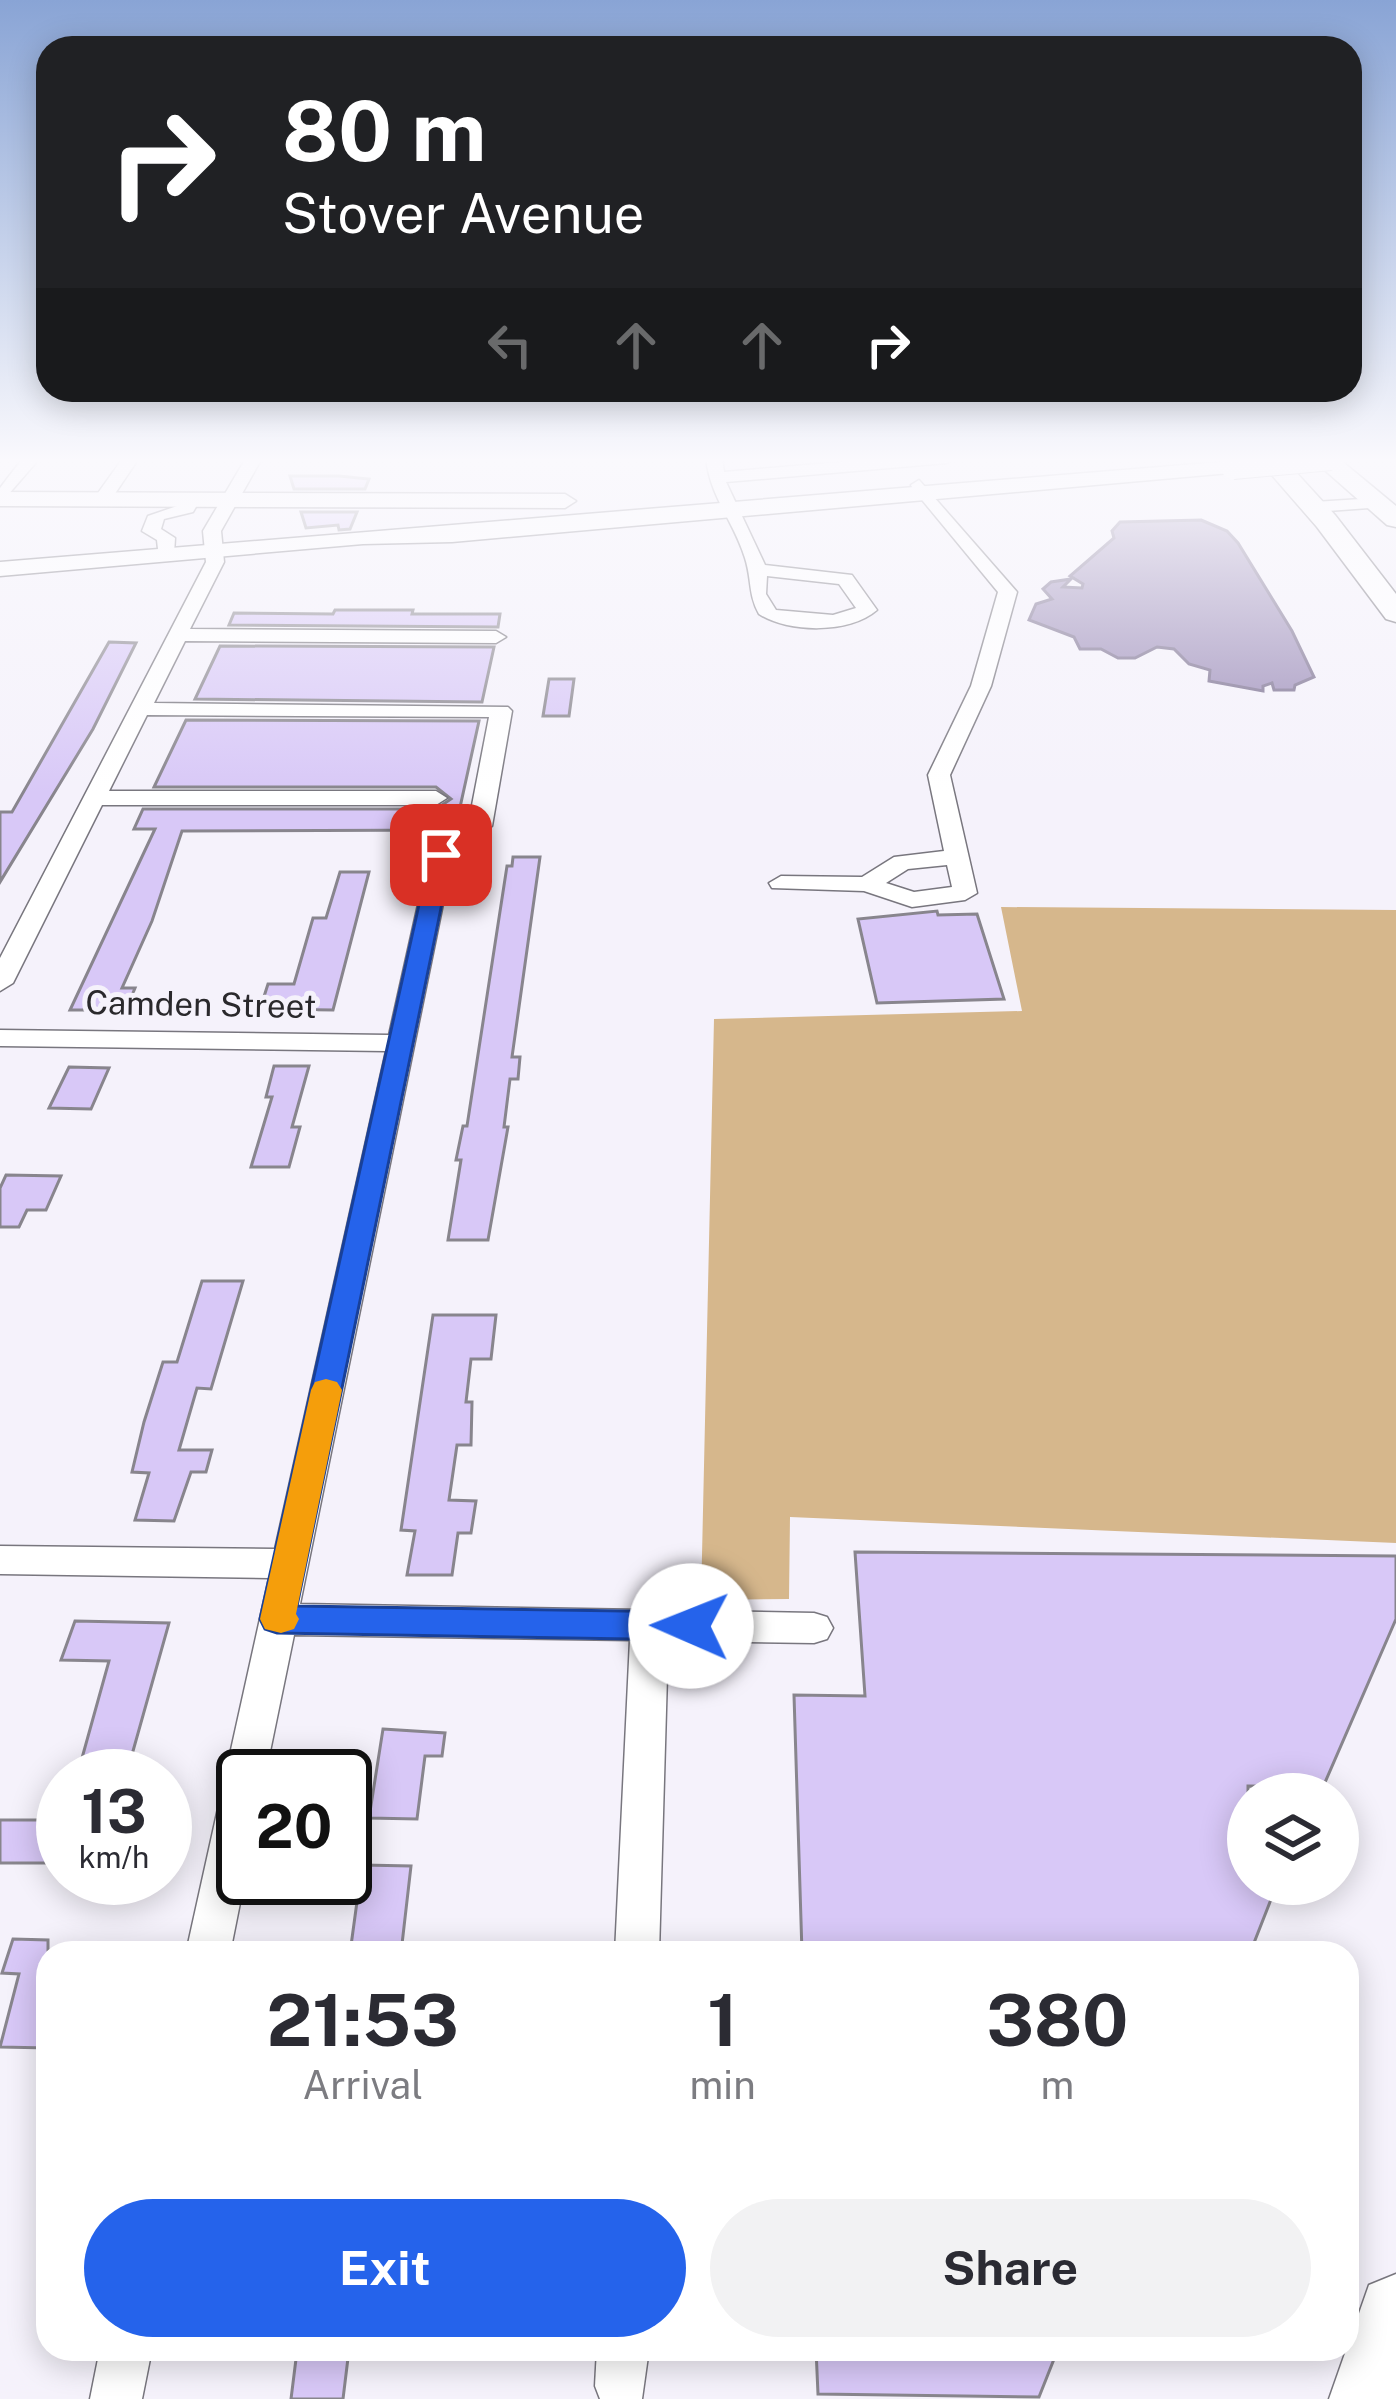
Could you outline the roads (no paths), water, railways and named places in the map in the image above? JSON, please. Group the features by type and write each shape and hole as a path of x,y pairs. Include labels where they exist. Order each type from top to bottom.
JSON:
{"highway":[{"path":"1363,570 1396,613"},
{"path":"1368,2399 1396,2312"}],"street":[{"path":"0,983 211,570"},
{"path":"759,570 845,579 868,610 857,618 798,620 769,614 757,594 759,570"},
{"path":"781,883 867,884 912,900 965,893 939,775 981,686 1008,592 990,570"},
{"path":"177,634 496,637"},
{"path":"139,710 501,711 481,826"},
{"path":"94,798 436,798"},
{"path":"251,1749 441,855"},
{"path":"867,884 902,862 956,856"},
{"name":"Camden Street","path":"0,1038 401,1043"},
{"path":"0,1560 288,1564"},
{"path":"277,1619 814,1628"},
{"path":"638,1941 650,1625"},
{"path":"210,1941 218,1905"},
{"path":"116,2399 124,2361"}]}
